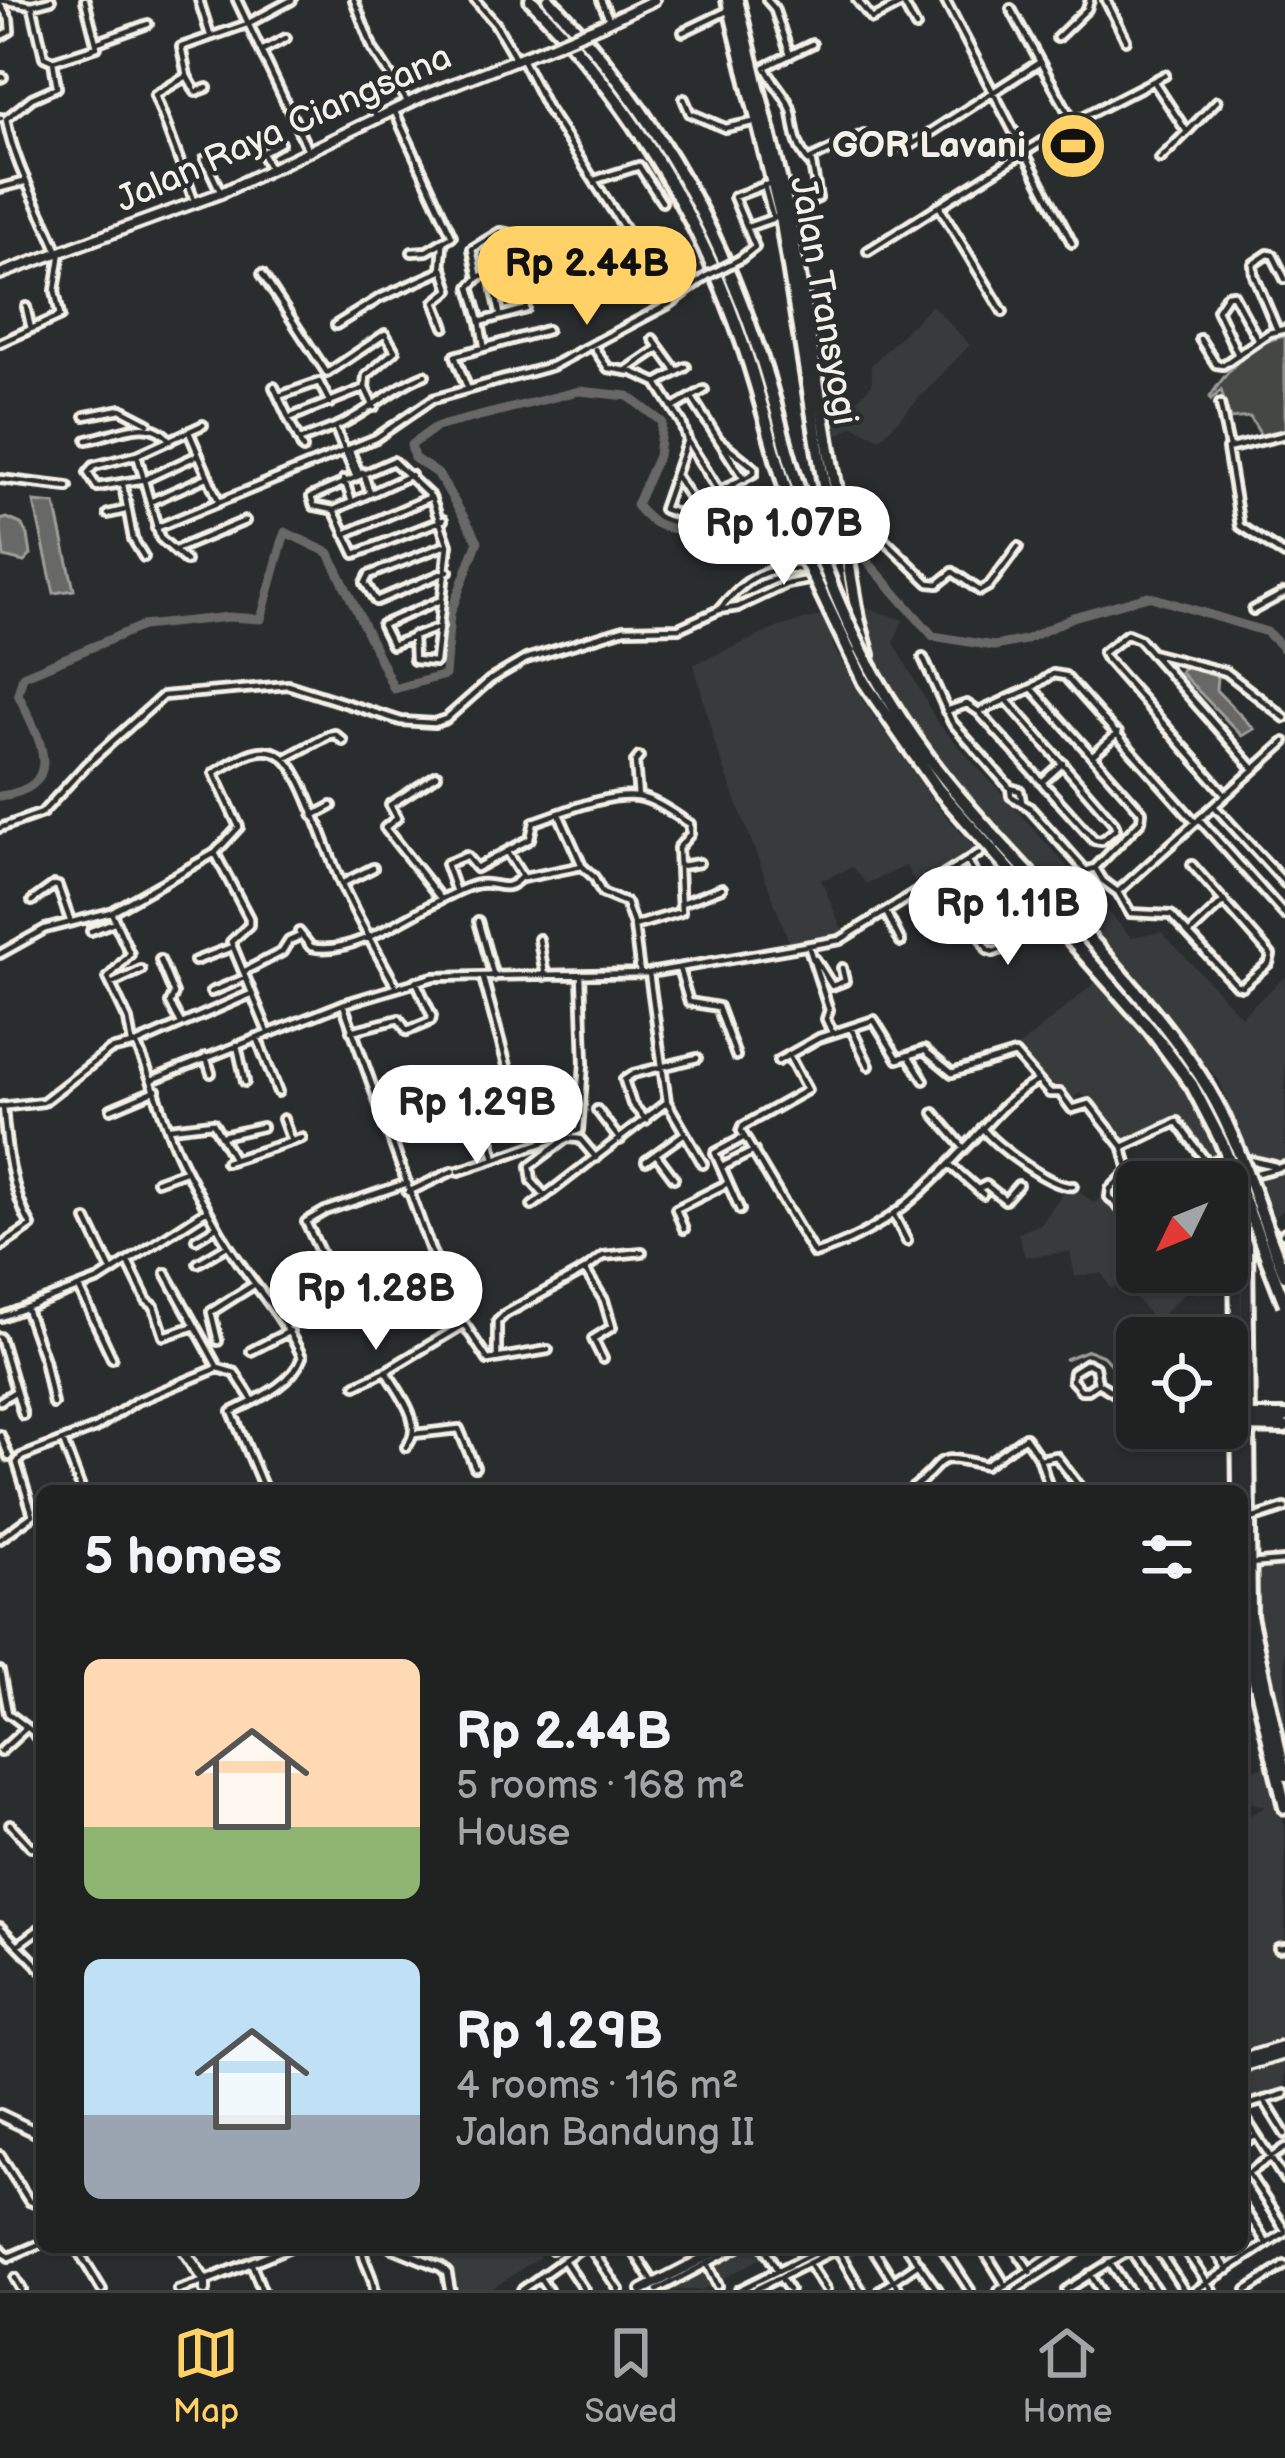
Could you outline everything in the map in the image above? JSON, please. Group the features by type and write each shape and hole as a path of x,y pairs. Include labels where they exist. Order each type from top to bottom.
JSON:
{"highway":[{"path":"531,0 629,115 686,206 730,300 817,557 875,676 947,782 1160,1022 1202,1079 1233,1138 1285,1275"},
{"path":"549,0 638,107 697,201 741,297 806,561 864,682 938,789 1151,1030 1192,1085 1222,1143 1285,1304"},
{"name":"Jalan Transyogi","path":"732,3 749,49 768,142 832,498 837,574 855,654 887,725 1196,1086 1238,1161"},
{"name":"Jalan Transyogi","path":"732,3 758,121 768,142 769,184 781,215"},
{"name":"Jalan Transyogi","path":"832,498 842,512 860,629 890,708 1205,1080 1233,1129 1237,1317"},
{"path":"1035,901 1045,891"},
{"path":"1048,917 1058,906"},
{"name":"Jalan Transyogi","path":"1247,1293 1249,1389"},
{"path":"1249,1389 1261,1411 1279,1422"},
{"path":"1248,1418 1279,1422"},
{"path":"1248,1453 1256,1435 1279,1422"},
{"name":"Jalan Transyogi","path":"1238,1449 1239,1485"},
{"name":"Jalan Transyogi","path":"1247,1449 1248,1564"},
{"name":"Jalan Transyogi","path":"1248,1631 1285,1775"},
{"name":"Jalan Transyogi","path":"1248,1633 1285,1807"}],"main road":[{"name":"Jalan Raya Ciangsana","path":"0,274 221,193 408,103 654,0"},
{"path":"1248,2061 1285,2050"},
{"path":"0,2115 36,2132"},
{"path":"186,2253 205,2285"},
{"path":"642,2290 716,2253"}],"street":[{"path":"0,2 51,0"},
{"path":"86,0 98,42"},
{"path":"199,0 211,36"},
{"path":"237,0 308,150"},
{"path":"206,88 196,92 181,47 247,24 292,0"},
{"path":"354,0 368,39 408,103"},
{"path":"476,0 496,22 672,302"},
{"path":"601,0 606,22"},
{"path":"767,0 790,55"},
{"path":"857,0 872,19 902,3 916,27"},
{"path":"945,0 1072,243"},
{"path":"1057,38 1087,9 1090,0"},
{"path":"1106,0 1126,40"},
{"path":"0,2 10,31 0,37"},
{"path":"683,32 732,3"},
{"path":"32,4 44,57 53,61 148,24"},
{"path":"1011,9 1073,122"},
{"path":"261,51 286,38"},
{"path":"765,68 812,44"},
{"path":"748,227 818,198 809,162 791,127 792,113 749,49"},
{"path":"0,343 60,316 55,291 59,252 24,182 2,121 32,98 57,87 53,61"},
{"path":"905,148 1040,62"},
{"path":"868,251 1073,122 1165,75"},
{"path":"187,76 155,95 194,203"},
{"path":"1154,82 1187,132"},
{"path":"367,98 377,118"},
{"path":"684,99 690,113 725,128 758,121"},
{"path":"1160,159 1216,101"},
{"path":"394,110 452,236 443,244 412,252"},
{"path":"809,162 864,134"},
{"path":"270,170 262,153 280,142"},
{"path":"205,159 221,193"},
{"path":"595,180 639,166 662,202"},
{"path":"0,188 24,182"},
{"path":"156,528 376,438 414,409 467,387 552,367 593,347 755,247 734,197 769,184"},
{"path":"939,206 1003,312"},
{"path":"478,278 474,247 503,231 526,309 479,322"},
{"path":"642,251 658,239"},
{"path":"443,244 443,268 450,290 435,302 445,327"},
{"path":"1200,339 1216,364 1223,365 1281,330 1254,275 1257,259 1273,255 1285,279"},
{"path":"484,346 470,287 514,256"},
{"path":"336,325 443,268"},
{"path":"490,270 500,314"},
{"path":"262,274 326,373 385,334 395,351 365,376 374,407"},
{"path":"1238,355 1217,310 1220,301 1232,295 1258,340"},
{"path":"26,307 31,328"},
{"path":"467,387 454,356 547,330"},
{"path":"653,339 676,372"},
{"path":"593,347 608,368 657,383 675,407 687,440 720,493"},
{"path":"625,371 659,348"},
{"path":"657,383 686,367"},
{"path":"300,440 374,407 425,375"},
{"path":"278,396 319,382 330,404"},
{"path":"274,387 303,448"},
{"path":"289,418 365,388"},
{"path":"675,407 704,390"},
{"path":"692,398 744,479"},
{"path":"1220,404 1240,526 1285,555"},
{"path":"85,416 121,409 159,428 170,441"},
{"path":"87,440 149,424"},
{"path":"197,455 123,485 97,488 88,473 94,466 137,455 202,425"},
{"path":"335,427 370,494"},
{"path":"189,432 219,502"},
{"path":"1229,447 1285,435"},
{"path":"687,440 663,509 679,514 754,473 754,468 719,440"},
{"path":"137,455 160,538 186,561"},
{"path":"411,475 334,510 314,506 314,494 359,473 398,463 411,475 431,497 448,544 434,663 414,660 413,636"},
{"path":"675,475 695,505"},
{"path":"150,501 207,477"},
{"path":"0,479 68,487"},
{"path":"344,479 352,502"},
{"path":"123,485 133,538 144,557"},
{"path":"344,534 431,497"},
{"path":"832,498 929,583 938,584 952,572 980,591 1018,547"},
{"path":"108,514 126,510"},
{"path":"334,510 356,554 443,520"},
{"path":"175,550 244,521"},
{"path":"448,544 370,575 364,583 376,601 448,571"},
{"path":"785,568 790,576 787,584"},
{"path":"719,610 753,575 785,568 837,574"},
{"path":"0,828 42,813 86,765 163,696 288,685 401,721 434,723 526,659 624,629 679,628 787,584 837,574"},
{"path":"1253,610 1285,593"},
{"path":"440,627 391,645 382,625 443,598"},
{"path":"1226,795 1103,653 1127,634 1139,639 1254,770"},
{"path":"1151,653 1226,672 1285,718"},
{"path":"923,658 946,711 1086,871 1096,868 1143,815 1032,688"},
{"path":"979,712 1053,674 1065,676 1285,915"},
{"path":"946,711 967,704 979,712 1094,840 1102,841 1116,830 1006,699"},
{"path":"1093,755 1118,733"},
{"path":"286,758 329,735 336,734 343,741"},
{"path":"1118,892 1285,742"},
{"path":"0,954 70,920 111,912 215,853 239,827 214,773 255,752 271,751 286,758 341,884 396,986"},
{"path":"638,757 638,797"},
{"path":"1042,782 1063,763"},
{"path":"437,775 390,805 397,818 385,829 441,899"},
{"path":"455,892 446,864 466,856 476,868 530,838 534,822 614,799 638,797 690,824 690,833 678,848 679,914 634,926"},
{"path":"314,816 332,806"},
{"path":"1214,806 1285,883"},
{"path":"560,814 581,866 602,893 626,903 640,973"},
{"path":"154,1079 343,1004 433,977 649,973 809,951 840,940 988,848"},
{"path":"215,853 250,921 233,938 232,946 268,1032"},
{"path":"508,854 521,878"},
{"path":"679,866 699,862"},
{"path":"968,862 1012,945 988,950 969,916"},
{"path":"1096,868 1130,913 1171,915 1236,986 1269,963 1271,955 1192,865"},
{"path":"212,992 282,952 301,933 311,947 336,948 455,892 482,883 499,889 521,878 581,866"},
{"path":"341,884 373,868"},
{"path":"32,901 54,884 58,886 70,920"},
{"path":"682,904 722,888"},
{"path":"1190,933 1224,901"},
{"path":"111,912 130,954 109,975 111,984 134,1044 154,1079 186,1170 227,1246 290,1331 302,1362 274,1389 232,1412 262,1485"},
{"path":"886,912 901,942"},
{"path":"478,921 494,977"},
{"path":"91,931 113,922"},
{"path":"539,939 545,976"},
{"path":"195,961 232,946"},
{"path":"809,951 829,985 845,981 842,968"},
{"path":"809,951 830,1010 826,1018 832,1033"},
{"path":"160,960 174,994 170,1003 182,1023"},
{"path":"679,968 690,1004 718,1006 736,1056"},
{"path":"111,984 141,970"},
{"path":"649,973 667,1102 703,1164"},
{"path":"332,1277 307,1227 309,1219 579,1130 581,975"},
{"path":"481,1096 491,1080 509,1073 483,978"},
{"path":"351,1031 399,1018 406,1031 431,1021 416,981"},
{"path":"0,1247 31,1226 6,1146 2,1107 43,1102 110,1050 251,994"},
{"path":"343,1004 406,1188 464,1324 485,1358 548,1350"},
{"path":"778,1061 832,1033 874,1020 898,1059 924,1050 952,1073 1015,1054 1048,1093 1060,1093 1072,1109 1089,1104 1123,1148 1126,1161"},
{"path":"850,1027 869,1066"},
{"path":"257,1037 278,1092"},
{"path":"237,1045 245,1082"},
{"path":"790,1056 808,1088 742,1126 812,1253 895,1217 1016,1093 1036,1082"},
{"path":"206,1057 211,1073"},
{"path":"909,1057 924,1080"},
{"path":"646,1120 632,1104 624,1080 698,1058"},
{"path":"544,1106 582,1089"},
{"path":"111,1109 156,1090"},
{"path":"532,1205 667,1102"},
{"path":"597,1110 620,1140"},
{"path":"934,1112 964,1148"},
{"path":"495,1159 484,1114 496,1116"},
{"path":"283,1120 291,1141"},
{"path":"169,1128 210,1122 233,1158"},
{"path":"1123,1148 1177,1122 1206,1161"},
{"path":"222,1136 262,1126"},
{"path":"982,1128 992,1141 1005,1146 1040,1176 1060,1187 1073,1186"},
{"path":"646,1161 686,1133"},
{"path":"544,1196 528,1171 549,1152 574,1137 596,1158"},
{"path":"740,1210 716,1150 745,1137"},
{"path":"226,1162 302,1138"},
{"path":"720,1168 754,1151"},
{"path":"656,1154 674,1178"},
{"path":"1218,1161 1236,1156 1283,1167"},
{"path":"949,1164 981,1191 986,1185 1004,1200 1014,1197 1018,1185"},
{"path":"1248,1175 1283,1167"},
{"path":"157,1181 186,1170"},
{"path":"684,1229 676,1209 726,1184"},
{"path":"1248,1194 1256,1200 1285,1258"},
{"path":"0,1316 80,1290 208,1210"},
{"path":"895,1217 907,1241"},
{"path":"87,1220 112,1272"},
{"path":"196,1239 217,1227"},
{"path":"198,1263 227,1246"},
{"path":"497,1358 500,1318 602,1256 642,1252"},
{"path":"128,1262 154,1306 164,1336 195,1326"},
{"path":"585,1270 604,1300 612,1327 593,1339 603,1359"},
{"path":"166,1274 218,1367 235,1373 253,1401"},
{"path":"218,1340 210,1313 253,1285"},
{"path":"80,1290 112,1358"},
{"path":"26,1309 53,1404"},
{"path":"356,1385 464,1324"},
{"path":"251,1352 290,1331"},
{"path":"0,1337 23,1415"},
{"path":"1098,1382 1094,1388 1081,1390 1072,1380 1073,1372 1087,1363 1095,1367 1098,1382 1116,1393"},
{"path":"0,1539 30,1520 32,1510 17,1462 21,1456 96,1428 135,1402 218,1367"},
{"path":"386,1371 406,1404 414,1434 406,1447"},
{"path":"0,1401 16,1390"},
{"path":"414,1434 429,1436 459,1429 476,1467"},
{"path":"0,1436 9,1456"},
{"path":"917,1485 946,1457 986,1465 1025,1437 1040,1459 1048,1485"},
{"path":"64,1441 80,1485"},
{"path":"1040,1459 1056,1456 1064,1461 1079,1485"},
{"path":"1248,1518 1285,1508"},
{"path":"1248,1564 1285,1561"},
{"path":"0,1671 8,1713 36,1739"},
{"path":"0,1752 26,1728"},
{"path":"10,1824 31,1847 36,1846"},
{"path":"0,1927 36,1963"},
{"path":"19,1944 36,1931"},
{"path":"1248,2107 1285,2094"},
{"path":"1264,2100 1285,2134"},
{"path":"1248,2121 1285,2180"},
{"path":"1248,2140 1256,2134"},
{"path":"1248,2173 1285,2148"},
{"path":"0,2155 29,2201 36,2204"},
{"path":"1196,2290 1209,2286 1285,2231 1248,2179"},
{"path":"1248,2215 1267,2244"},
{"path":"0,2248 9,2257 36,2246"},
{"path":"79,2253 101,2290"},
{"path":"178,2290 205,2285 274,2253"},
{"path":"364,2253 374,2290"},
{"path":"409,2253 441,2267 450,2290"},
{"path":"523,2290 576,2253"},
{"path":"590,2253 617,2289"},
{"path":"635,2253 655,2287"},
{"path":"718,2286 706,2261 724,2253"},
{"path":"767,2253 789,2290"},
{"path":"739,2290 815,2253"},
{"path":"754,2290 778,2273 827,2253"},
{"path":"839,2253 861,2290"},
{"path":"876,2253 899,2290"},
{"path":"911,2253 937,2290"},
{"path":"946,2253 970,2290"},
{"path":"985,2253 1002,2288 1052,2253"},
{"path":"1018,2253 1034,2278"},
{"path":"1016,2290 1074,2253"},
{"path":"1069,2289 1123,2253"},
{"path":"1134,2253 1156,2290"},
{"path":"1160,2253 1184,2290"},
{"path":"1187,2253 1209,2286"},
{"path":"1217,2253 1228,2270"},
{"path":"1245,2253 1247,2257"},
{"path":"564,2260 584,2290"},
{"path":"251,2262 262,2290"},
{"path":"1109,2262 1128,2290"},
{"path":"808,2263 826,2290"},
{"path":"880,2290 919,2264"},
{"path":"1246,2290 1285,2265"},
{"path":"1090,2275 1100,2290"},
{"path":"15,2278 22,2290"},
{"path":"540,2278 548,2290"}],"shaded area":[{"path":"932,305 970,345 880,439 853,426 831,439 829,428 872,384 871,365"},
{"path":"1285,336 1285,436 1265,442 1250,417 1230,419 1221,390 1210,397 1242,359 1262,344"},
{"path":"34,502 55,504 74,590 54,593"},
{"path":"0,520 21,524 28,535 31,555 24,562 4,557"},
{"path":"859,605 903,620 894,642 937,722 1131,937 1162,932 1241,1016 1285,977 1285,1209 1275,1217 1219,1080 953,775 910,718 874,657"},
{"path":"826,614 834,648 864,702 936,805 980,854 918,889 906,866 866,884 853,867 821,880 844,934 791,947 715,744 694,664 782,626"},
{"path":"1184,667 1217,676 1216,690 1254,729 1242,736 1180,672"},
{"path":"1098,980 1165,1055 1196,1099 1224,1161 1210,1161 1179,1120 1124,1145 1090,1098 1079,1093 1072,1101 1061,1088 1051,1090 1017,1048"},
{"path":"1116,1183 1116,1287 1111,1289 1102,1273 1075,1277 1070,1252 1025,1257 1018,1233 1041,1224 1069,1184 1094,1203"},
{"path":"1132,1293 1185,1293 1160,1317 1151,1317"},
{"path":"1285,1565 1285,1762 1256,1648 1255,1566"},
{"path":"1268,1765 1285,1833 1285,2093 1248,2104 1248,1816 1265,1807 1248,1801 1248,1771"},
{"path":"410,2253 538,2253 540,2257 490,2290 452,2290 443,2267"},
{"path":"701,2253 771,2253 702,2290 632,2290"}],"waterway":[{"path":"0,796 22,791 42,771 40,742 18,694 23,676 142,626 229,617 261,619 285,532 329,553 394,689 445,675 450,614 478,541 438,474 414,458 411,445 436,427 579,391 628,396 662,422 658,456 636,505 650,519 665,527 697,527 759,492 806,510 831,531"},
{"path":"844,541 933,636 994,646 1025,640 1073,617 1148,596 1267,632 1285,650"},
{"path":"1065,1359 1088,1350 1116,1364"}],"place":[{"name":"GOR Lavani","path":"1073,146"}]}
